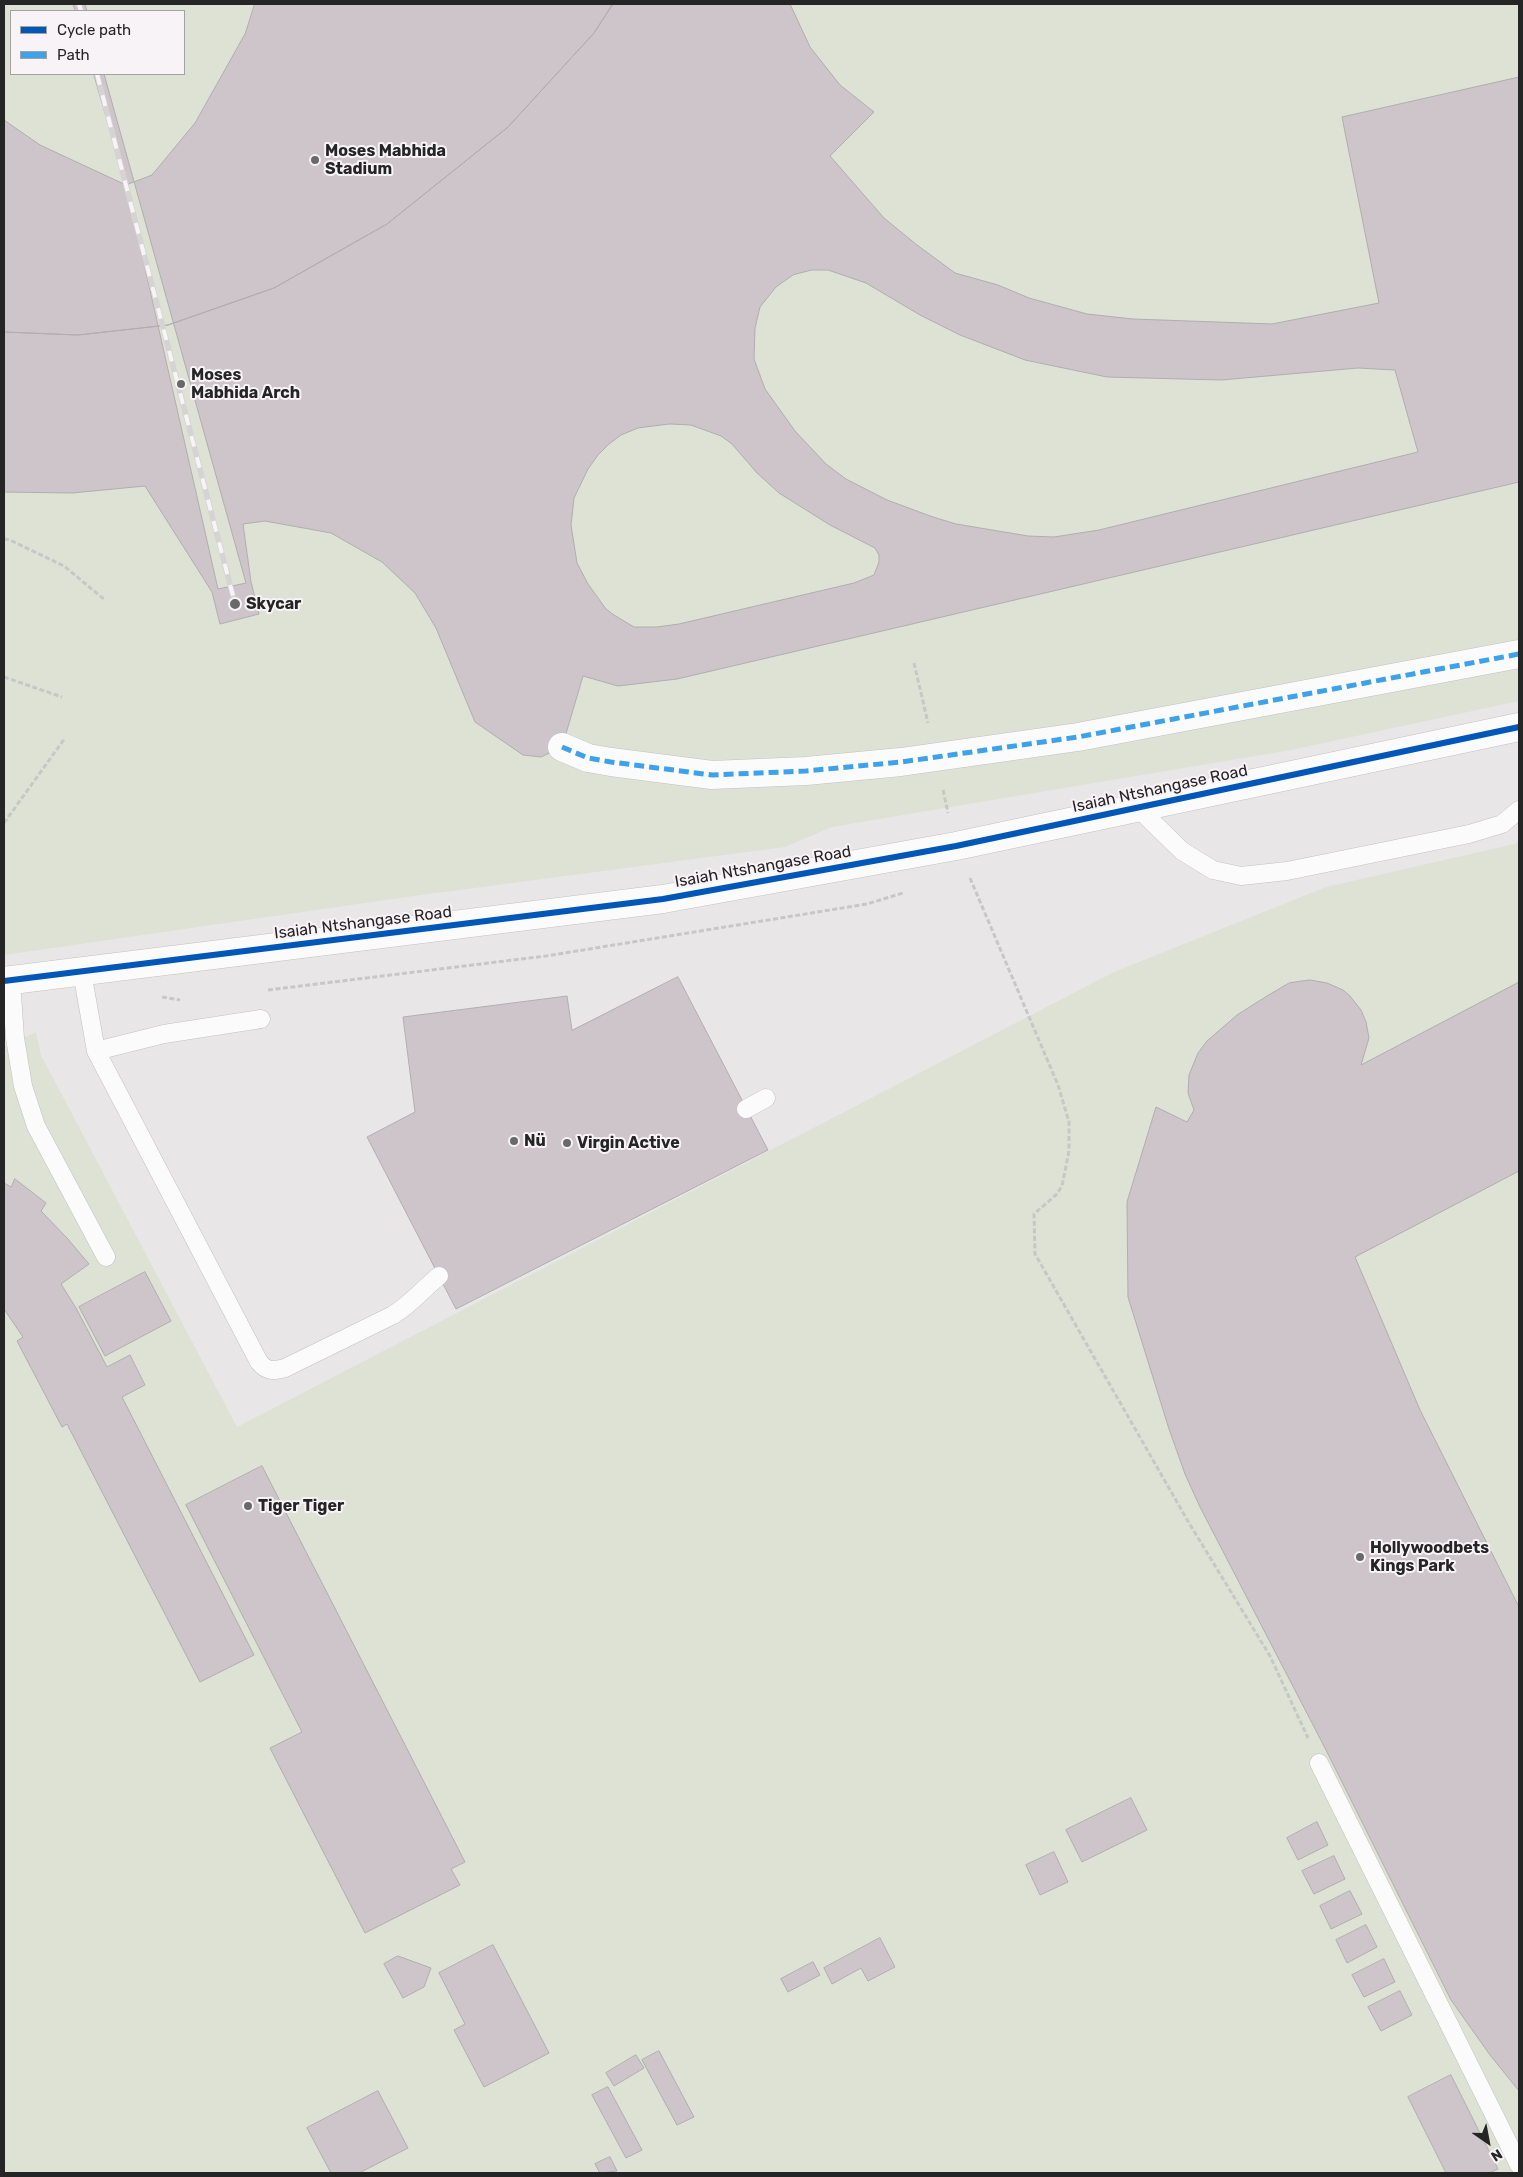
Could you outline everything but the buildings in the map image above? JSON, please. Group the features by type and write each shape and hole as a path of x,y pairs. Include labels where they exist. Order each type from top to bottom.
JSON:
{"street":[{"path":"562,747 588,758 712,774 806,771 935,757 1078,738 1519,654"},
{"name":"Isaiah Ntshangase Road","path":"7,981 663,899 956,846 1519,727"}],"lane":[{"path":"1138,808 1182,851 1213,870 1241,876 1287,871 1469,834 1502,824 1519,810"},
{"path":"82,972 96,1052 259,1362 265,1369 274,1371 285,1368 393,1315 412,1302 427,1285 439,1276"},
{"path":"7,981 25,1094 36,1126 106,1257"},
{"path":"96,1052 164,1034 261,1019"},
{"path":"746,1109 766,1098"},
{"path":"1320,1763 1519,2165"}],"path":[{"path":"4,539 10,540 64,566 106,600"},
{"path":"914,663 956,846 1058,1085 1068,1122 1069,1151 1062,1186 1058,1194 1034,1214 1035,1254 1189,1523 1270,1656 1320,1763"},
{"path":"4,677 62,697"},
{"path":"4,824 65,738"}],"shaded area":[{"path":"4,4 1519,4 1519,701 1291,750 832,827 785,847 414,896 4,955"},
{"path":"1519,843 1519,2173 4,2173 4,1047 36,1032 41,1055 237,1427 1114,972 1326,887"}],"railway":[{"path":"79,4 81,10"},
{"path":"97,75 233,596"}],"marked path":[{"path":"562,747 588,758 712,775 806,771 901,762 1078,737 1519,654"}],"cycle path":[{"path":"4,981 663,899 956,846 1519,727"}],"place":[{"name":"Moses Mabhida Stadium","path":"315,160"},
{"name":"Moses Mabhida Arch","path":"181,384"},
{"name":"Skycar","path":"235,604"},
{"name":"Nü","path":"514,1141"},
{"name":"Virgin Active","path":"567,1143"},
{"name":"Tiger Tiger","path":"248,1506"},
{"name":"Hollywoodbets Kings Park","path":"1360,1557"}]}
